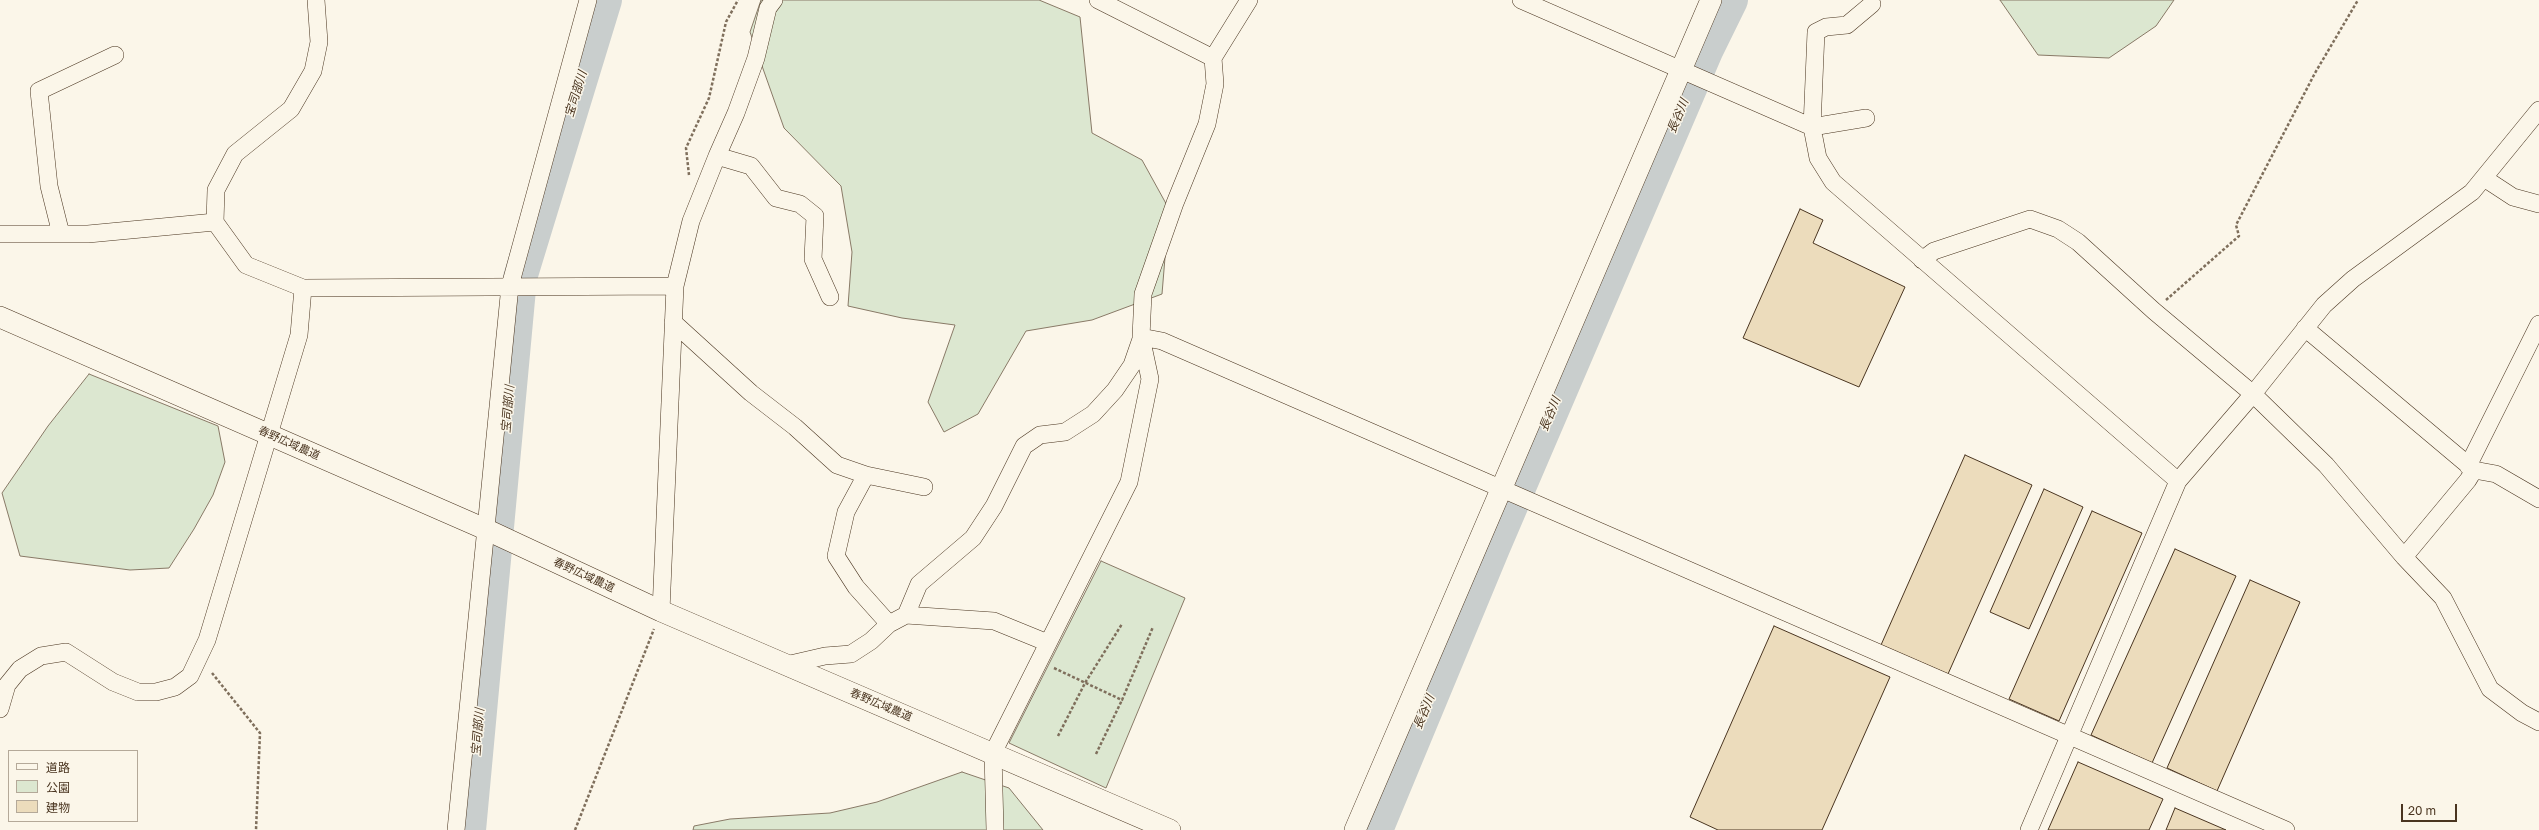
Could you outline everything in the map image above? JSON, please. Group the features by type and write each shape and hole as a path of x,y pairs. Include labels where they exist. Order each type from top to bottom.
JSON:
{"street":[{"path":"316,0 319,42 314,72 291,109 235,154 216,190 215,222 246,266 303,288 675,286"},
{"path":"456,830 488,531 510,286 588,0"},
{"path":"661,611 675,286 691,221 717,156 736,114 756,58 768,8 774,0"},
{"path":"1098,0 1213,58"},
{"path":"995,830 993,753 1129,482 1150,379 1142,336 1143,294 1174,203 1207,124 1215,84 1213,58 1249,0"},
{"path":"1521,0 1812,127 1866,118"},
{"path":"1355,830 1511,493 1691,75 1711,0"},
{"path":"1872,4 1847,25 1826,27 1816,32 1812,127 1818,158 1833,182 2178,481"},
{"path":"61,234 49,186 39,91 115,55"},
{"path":"2029,830 2070,738 2178,481 2253,394 2324,305 2353,279 2472,192 2539,110"},
{"path":"717,156 751,166 776,198 800,204 815,216 813,259 830,297"},
{"path":"2484,178 2513,197 2539,204"},
{"path":"1922,260 1934,251 2030,220 2058,229 2078,242 2154,311 2253,394 2326,465 2404,557 2443,598 2490,689 2522,713 2539,722"},
{"path":"0,234 88,234 215,222"},
{"path":"0,709 7,685 20,669 41,656 66,652 113,682 144,692 156,692 175,687 190,676 200,659 299,335 303,288"},
{"name":"春野広域農道","path":"0,317 516,543 661,611 1170,830"},
{"path":"673,322 751,394 795,427 837,465 866,475 924,487"},
{"path":"2404,557 2468,480 2471,468 2539,324"},
{"path":"2305,328 2471,468 2496,474 2539,499"},
{"path":"1142,336 1162,341 2070,738 2286,830"},
{"path":"906,615 919,584 973,538 994,506 1024,446 1040,435 1065,432 1093,414 1116,390 1132,365 1142,336"},
{"path":"866,475 846,512 836,556 856,586 889,624"},
{"path":"786,665 825,656 851,654 871,641 889,624 906,615 994,621 1048,643"}],"path":[{"path":"689,178 686,148 709,98 726,22 738,0"},
{"path":"2154,311 2239,236 2236,225 2315,73 2358,0"},
{"path":"575,830 661,611"},
{"path":"1058,736 1086,683 1122,624"},
{"path":"1096,754 1122,700 1153,627"},
{"path":"200,659 260,733 256,830"},
{"path":"1039,661 1122,700"}],"green space":[{"path":"761,0 1039,0 1080,17 1092,133 1142,160 1169,209 1162,294 1092,320 1026,331 978,414 944,432 928,402 955,325 902,318 848,306 852,252 841,186 784,128 750,32"},
{"path":"2000,0 2174,0 2156,26 2109,58 2038,55"},
{"path":"89,374 218,426 225,462 213,495 194,529 169,568 130,570 20,556 2,493 48,426"},
{"path":"1101,561 1185,598 1106,788 1009,743"},
{"path":"962,772 1009,788 1043,830 693,830 694,826 730,819 830,813 877,802"}],"building":[{"path":"1800,209 1823,220 1813,243 1905,287 1859,387 1743,338"},
{"path":"1965,455 2032,485 1948,674 1881,645"},
{"path":"2044,489 2083,507 2029,629 1990,612"},
{"path":"2092,511 2142,533 2059,721 2009,699"},
{"path":"2175,549 2236,576 2152,763 2091,735"},
{"path":"2250,580 2300,602 2217,791 2167,768"},
{"path":"1774,626 1890,677 1822,830 1718,830 1690,817"},
{"path":"2078,762 2163,799 2149,830 2048,830"},
{"path":"2175,808 2226,830 2166,830"}],"waterway":[{"name":"宝司部川","path":"469,830 520,278 605,0"},
{"name":"長谷川","path":"1376,830 1493,548 1706,51 1731,0"}]}
